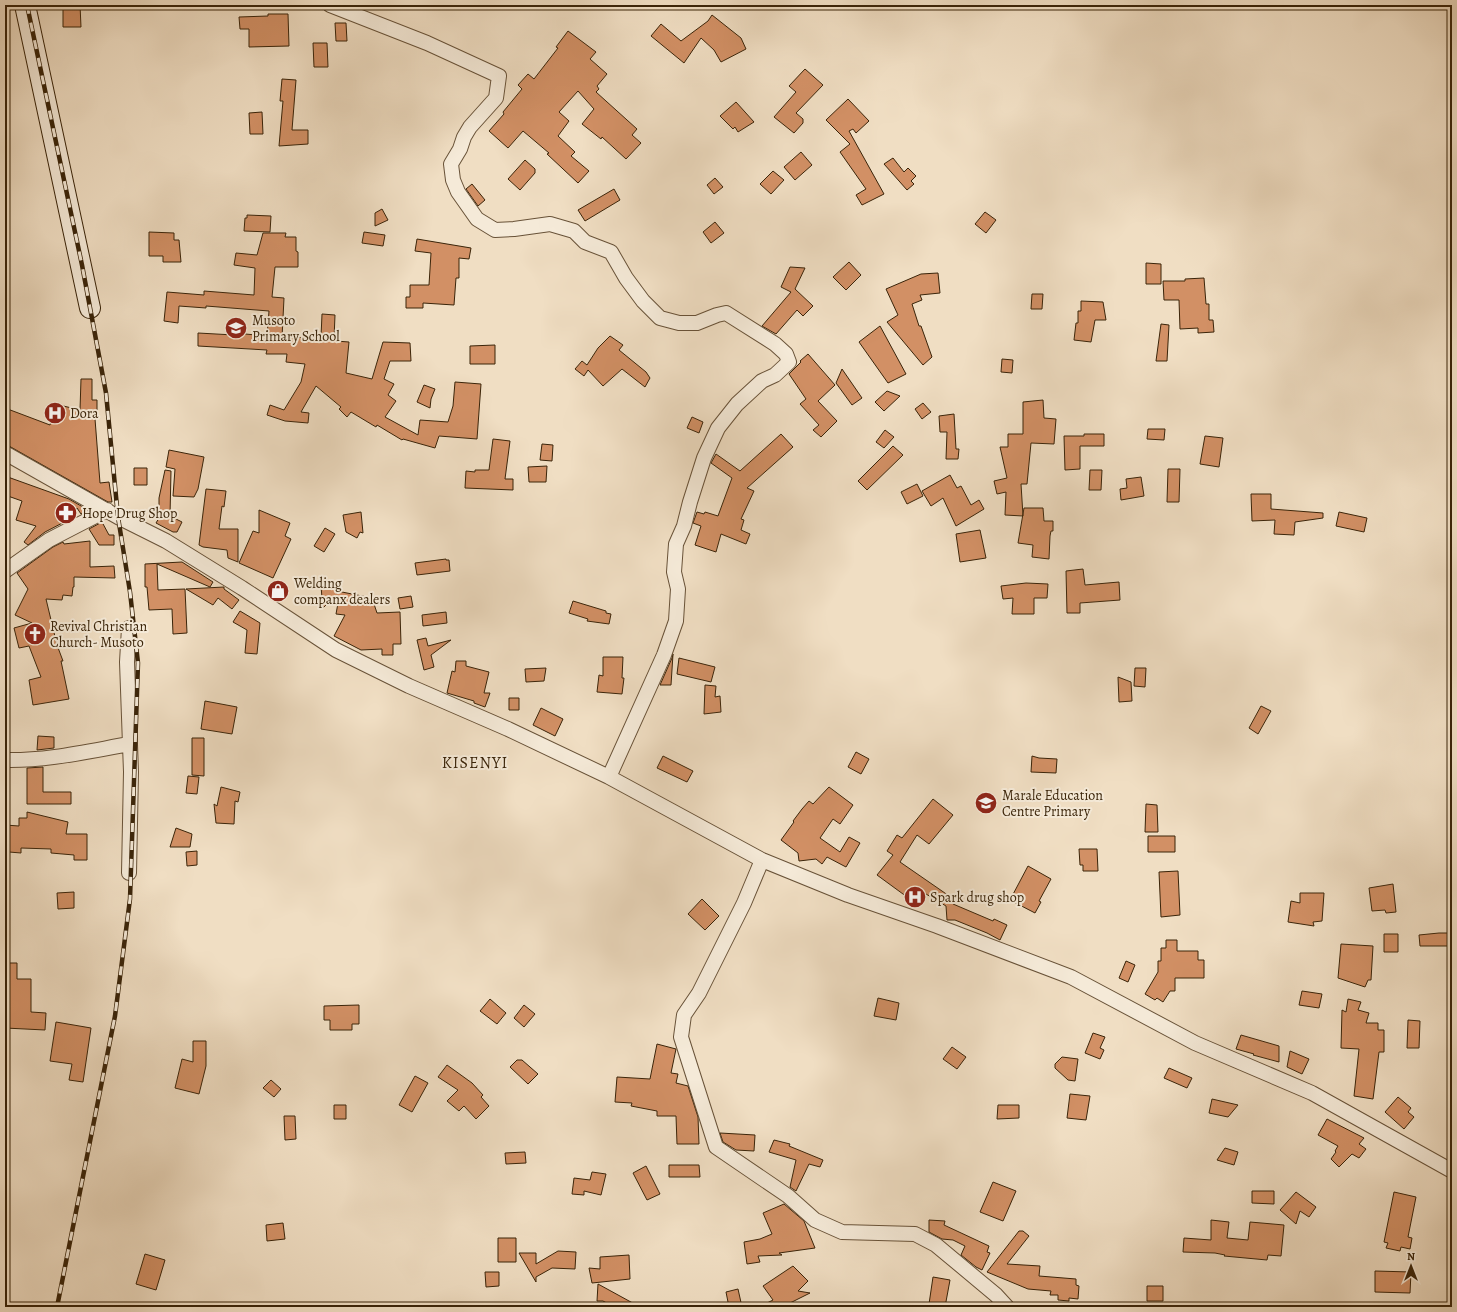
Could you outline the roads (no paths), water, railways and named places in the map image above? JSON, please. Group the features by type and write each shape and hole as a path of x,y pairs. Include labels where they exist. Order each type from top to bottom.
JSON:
{"main road":[{"path":"25,5 90,308"}],"street":[{"path":"330,5 427,43 499,76 496,98 470,127 451,164 452,180 458,192 477,219 495,230 550,224 574,231 585,242 611,252 634,289 660,318 679,323 697,323 726,313 775,344 786,354 789,362 775,375 762,381 737,404 718,428 704,458 684,526 676,544 674,572 678,589 676,621 664,656 609,777"},
{"path":"5,453 118,517 172,545 242,588 336,650 409,686 508,729 609,777 762,860 848,895 937,926 1071,977 1195,1043 1312,1093 1452,1171"},
{"path":"5,571 49,540 107,510"},
{"path":"128,873 131,772 127,662 129,628"},
{"path":"5,760 56,756 130,744"},
{"path":"762,860 744,903 699,993 684,1015 681,1037 716,1147 788,1196 815,1220 842,1232 915,1234 936,1246 996,1295 1007,1307"}],"railway":[{"path":"27,5 82,265 106,393 118,517 130,592 138,663 130,899 115,1016 57,1307"}],"place":[{"name":"Musoto Primary School","path":"236,328"},
{"name":"Dora","path":"55,413"},
{"name":"Hope Drug Shop","path":"66,513"},
{"name":"Welding companx dealers","path":"278,591"},
{"name":"Revival Christian Church- Musoto","path":"35,634"},
{"name":"Marale Education Centre Primary","path":"986,803"},
{"name":"Spark drug shop","path":"915,897"}],"district":[{"name":"KISENYI","path":"475,763"}]}
